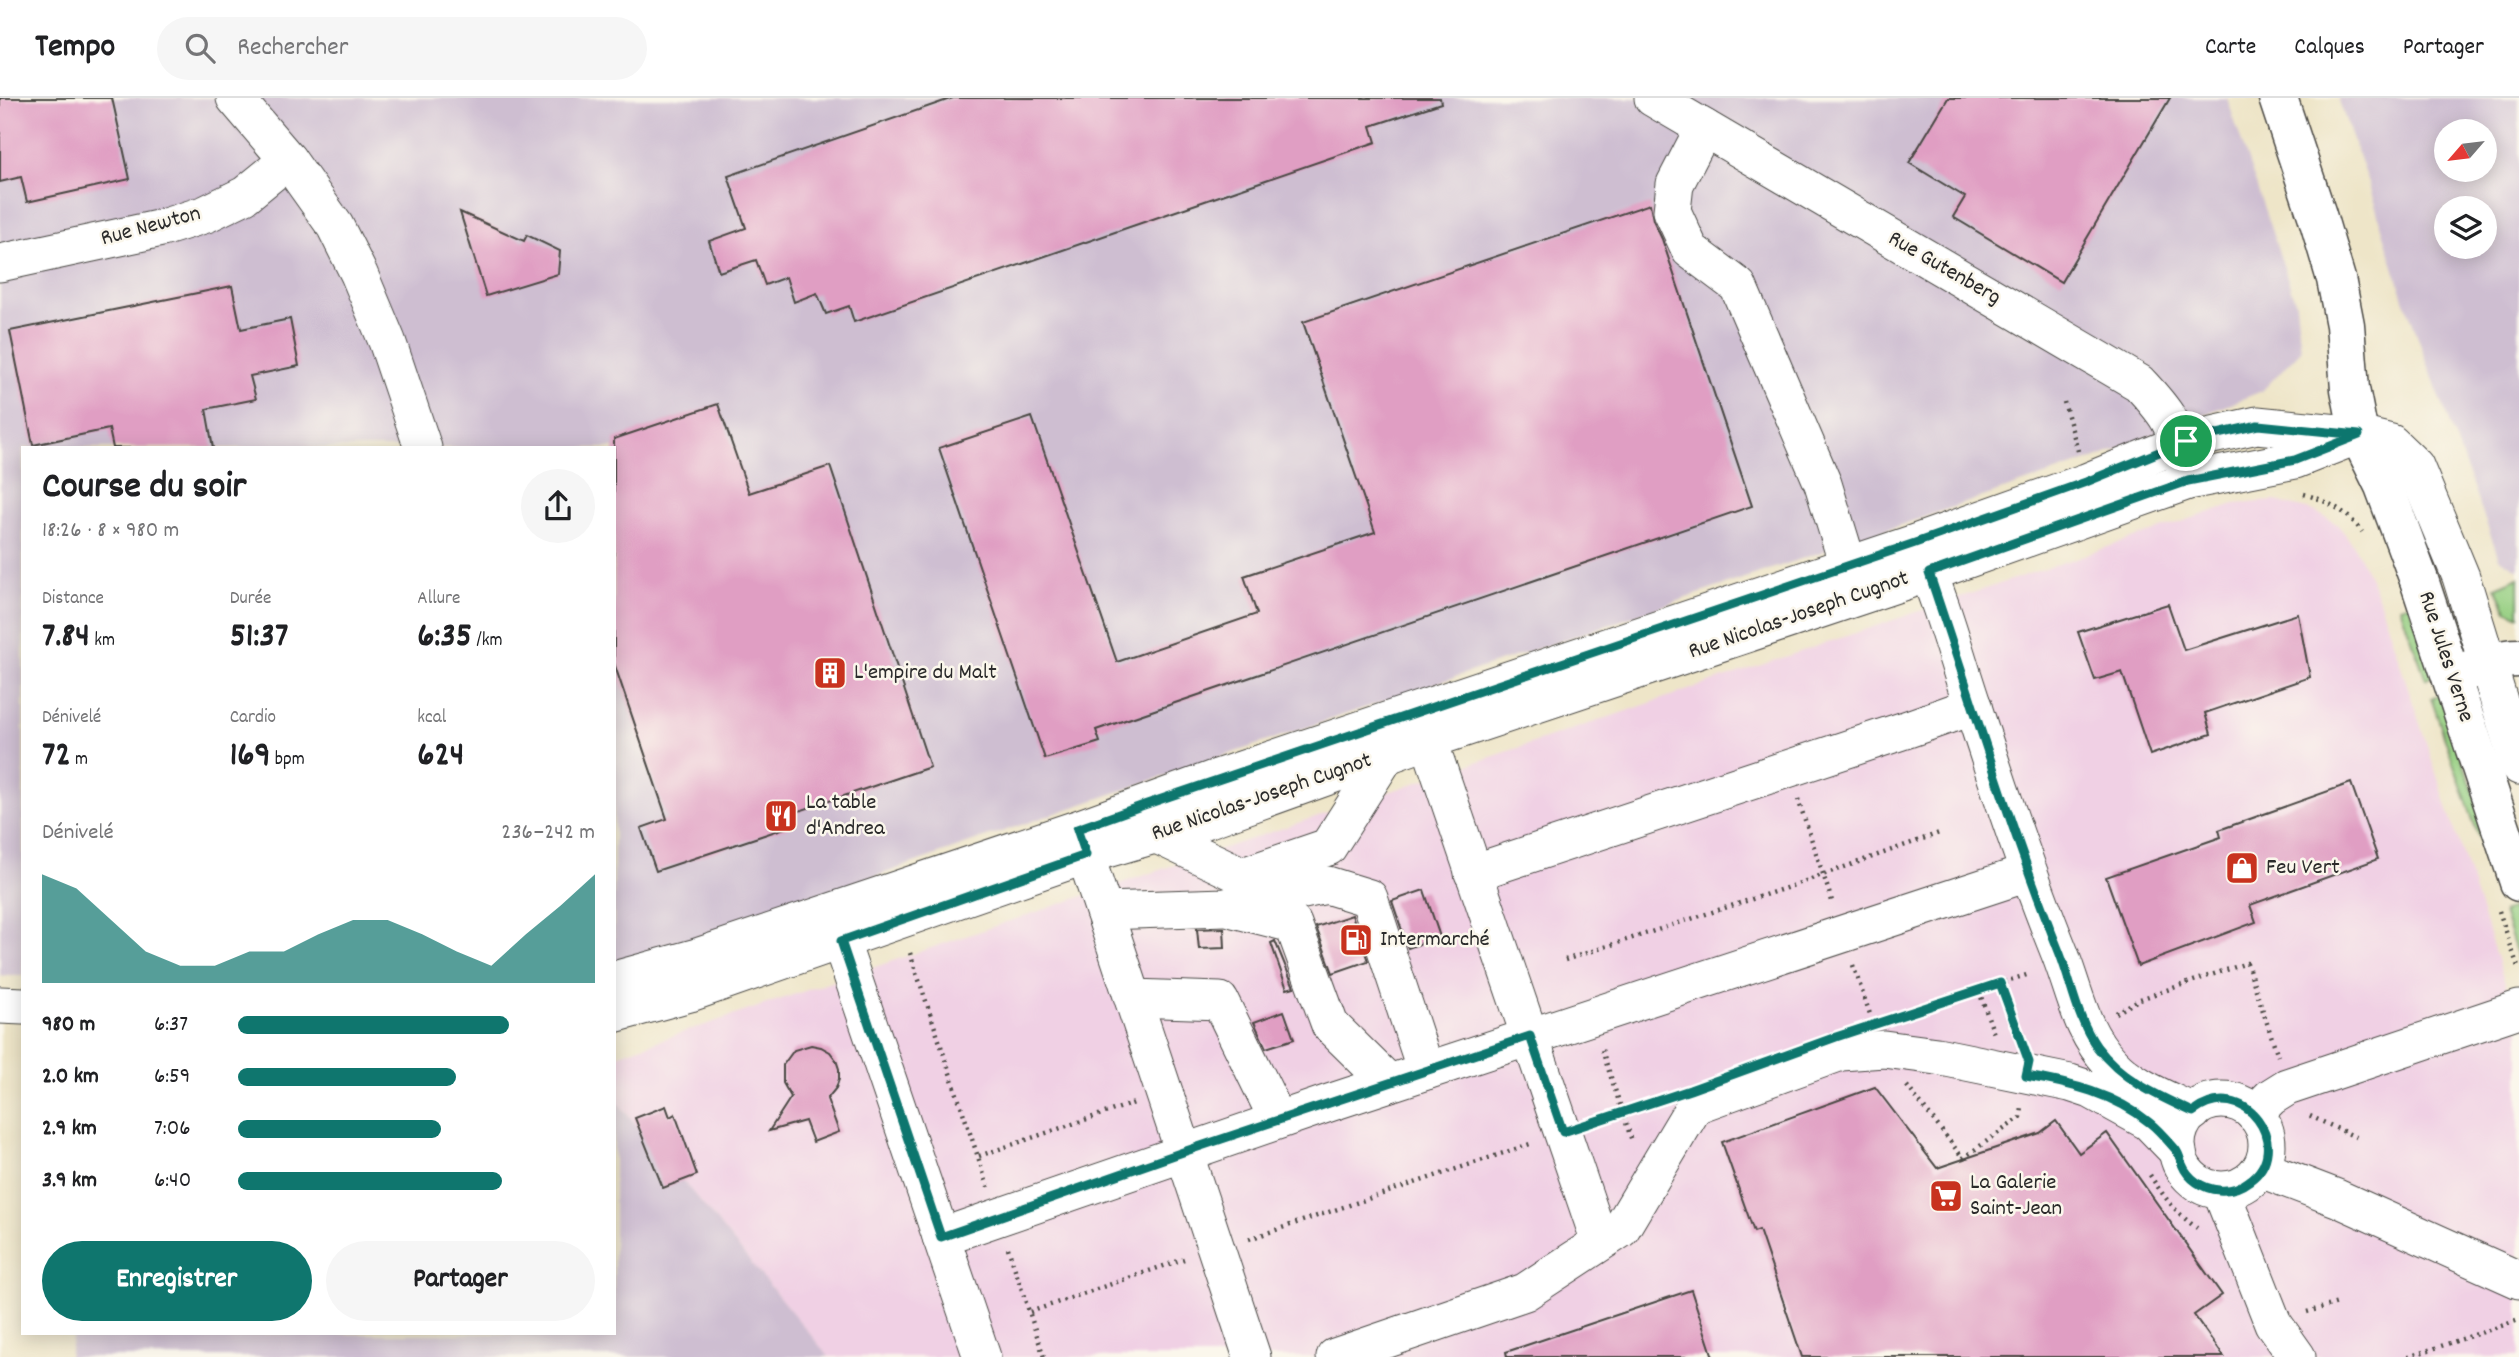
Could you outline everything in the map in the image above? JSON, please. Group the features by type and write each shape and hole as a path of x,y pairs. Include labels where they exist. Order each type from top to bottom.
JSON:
{"main road":[{"name":"Rue Jules Verne","path":"2277,98 2336,279 2345,325 2350,389 2359,435 2384,486 2419,580 2486,666 2508,894"}],"street":[{"path":"235,98 288,160 335,226 387,341 422,446"},
{"name":"Rue Gutenberg","path":"1653,98 2139,383 2167,413 2180,443 2188,481"},
{"path":"1704,128 1675,184 1672,211 1690,250 1738,286 1823,484 1853,581"},
{"name":"Rue Newton","path":"0,262 162,228 206,214 245,195 288,160"},
{"name":"Rue Nicolas-Joseph Cugnot","path":"1922,558 2086,482 2180,443 2258,425 2359,435"},
{"name":"Rue Nicolas-Joseph Cugnot","path":"616,979 697,957 835,926 899,920 1082,842 1211,780 1423,725 1922,558 2188,481 2295,460 2359,435"},
{"path":"1922,558 2028,873 2064,963 2077,1010 2086,1029 2112,1064 2130,1080 2193,1112"},
{"name":"Rue Jules Verne","path":"2486,666 2517,751"},
{"path":"1473,873 1972,706"},
{"path":"1423,725 1600,1242"},
{"name":"Rue Nicolas-Joseph Cugnot","path":"616,1013 690,993 835,926 1082,842 1157,835 1386,756 1423,725"},
{"path":"1157,835 1243,876 1328,847 1386,756"},
{"path":"1082,842 1252,1357"},
{"path":"941,1237 1426,1070 2028,873"},
{"path":"1104,911 1225,907 1327,885 1369,898 1426,1070"},
{"path":"1225,907 1293,924 1330,1026 1389,1083"},
{"path":"835,926 982,1357"},
{"path":"1133,998 1220,1001 1278,1120"},
{"path":"0,1006 21,1006"},
{"path":"2254,1114 2271,1097 2287,1087 2519,1009"},
{"path":"1335,1357 1525,1292 1556,1274 1621,1229 1695,1105 1889,1034 1937,1056 2070,1083 2120,1104 2149,1122 2162,1158 2183,1167 2192,1179 2206,1188 2221,1191 2244,1185 2261,1169 2267,1140 2263,1126 2254,1114 2244,1106 2220,1100 2201,1105 2193,1112 2183,1123 2178,1137 2162,1158"},
{"path":"2261,1169 2337,1198 2519,1280"},
{"path":"2221,1191 2273,1323 2297,1357"}],"path":[{"path":"2064,402 2086,482"},
{"path":"2293,491 2328,501 2355,523 2367,540"},
{"path":"1565,960 1786,888 1942,832"},
{"path":"2508,894 2519,970"},
{"path":"899,920 1044,1357"},
{"path":"2000,983 2029,1062 2021,1117 1963,1158 1892,1067 1889,1034 2000,983 2064,963"},
{"path":"2086,1029 2140,999 2246,963"},
{"path":"1590,1016 1643,1174 1650,1180"},
{"path":"979,1156 1164,1093"},
{"path":"1030,1312 1656,1101"},
{"path":"2162,1158 2164,1197 2182,1217 2203,1232"},
{"path":"2408,1357 2519,1320"}],"shaded area":[{"path":"0,98 2227,98 2296,304 2301,350 2262,391 2094,459 1018,826 687,943 616,963 616,446 21,446 21,976 0,976"},
{"path":"2338,98 2519,98 2519,570 2499,558 2404,299"},
{"path":"2275,501 2314,511 2337,524 2353,544 2378,596 2519,1026 2519,1357 829,1357 616,1100 616,1055 2234,504"},
{"path":"616,1100 829,1357 69,1357 73,1335 616,1335"}],"green space":[{"path":"2519,577 2519,616 2507,610 2496,587"},
{"path":"2409,604 2435,676 2426,679 2400,607"},
{"path":"2440,694 2497,861 2488,864 2431,698"},
{"path":"2512,908 2519,928 2519,961 2503,912"}],"building":[{"path":"0,98 112,98 130,179 27,202 21,177 0,182"},
{"path":"953,98 1440,98 1441,103 1371,126 1376,142 854,322 849,306 826,314 817,293 794,302 786,277 765,285 756,260 719,272 709,241 746,228 728,176"},
{"path":"1948,98 2170,98 2061,282 1953,217 1965,197 1909,163"},
{"path":"1650,204 1653,220 1662,239 1752,506 1096,730 1100,742 1045,759 939,448 1032,417 1117,662 1257,614 1244,576 1375,532 1303,322"},
{"path":"460,212 524,241 527,235 560,251 558,274 486,296"},
{"path":"232,286 241,329 290,319 299,366 250,376 256,399 206,409 213,446 113,446 109,429 33,445 10,331"},
{"path":"718,404 749,493 830,466 930,767 790,814 794,825 656,871 641,828 667,819 616,669 614,439"},
{"path":"2168,604 2184,650 2298,614 2310,677 2205,713 2211,734 2150,755 2122,672 2095,680 2078,632"},
{"name":"Feu Vert","path":"2351,783 2378,859 2250,905 2256,922 2138,966 2106,877 2221,837 2219,830"},
{"path":"1424,890 1440,937 1408,948 1392,901"},
{"path":"1352,915 1368,961 1333,973 1316,927"},
{"path":"1224,928 1225,948 1199,949 1197,929"},
{"path":"1275,941 1294,987 1287,989 1271,943"},
{"path":"1284,1011 1294,1039 1266,1048 1254,1022"},
{"path":"811,1045 830,1052 839,1069 836,1088 827,1099 839,1132 813,1142 805,1121 769,1131 791,1097 783,1083 783,1065 794,1050"},
{"name":"La Galerie Saint-Jean","path":"1875,1087 1937,1168 2040,1133 2056,1121 2079,1153 2107,1133 2222,1295 2194,1315 2224,1357 1802,1357 1759,1230 1754,1232 1722,1142"},
{"path":"666,1106 670,1117 675,1114 697,1175 663,1188 635,1118"},
{"path":"1691,1290 1713,1357 1507,1357 1506,1352"}],"place":[{"name":"L'empire du Malt","path":"830,673"},
{"name":"La table d'Andrea","path":"781,816"},
{"name":"Feu Vert","path":"2242,868"},
{"name":"Intermarché","path":"1356,940"},
{"name":"La Galerie Saint-Jean","path":"1946,1196"}],"route":[{"path":"2258,425 2359,435 2295,460 2188,481 1929,573 2028,873 2064,963 2077,1010 2086,1029 2112,1064 2130,1080 2151,1092 2193,1112 2201,1105 2220,1100 2244,1106 2254,1114 2263,1126 2267,1140 2266,1155 2261,1169 2244,1185 2221,1191 2206,1188 2192,1179 2183,1167 2178,1152 2149,1122 2091,1090 2070,1083 2026,1076 2029,1062 2000,983 1563,1132 1530,1036 1183,1152 941,1237 841,941 1086,855 1077,829 1211,780 1915,543 2086,482 2186,441 2258,425"}]}
